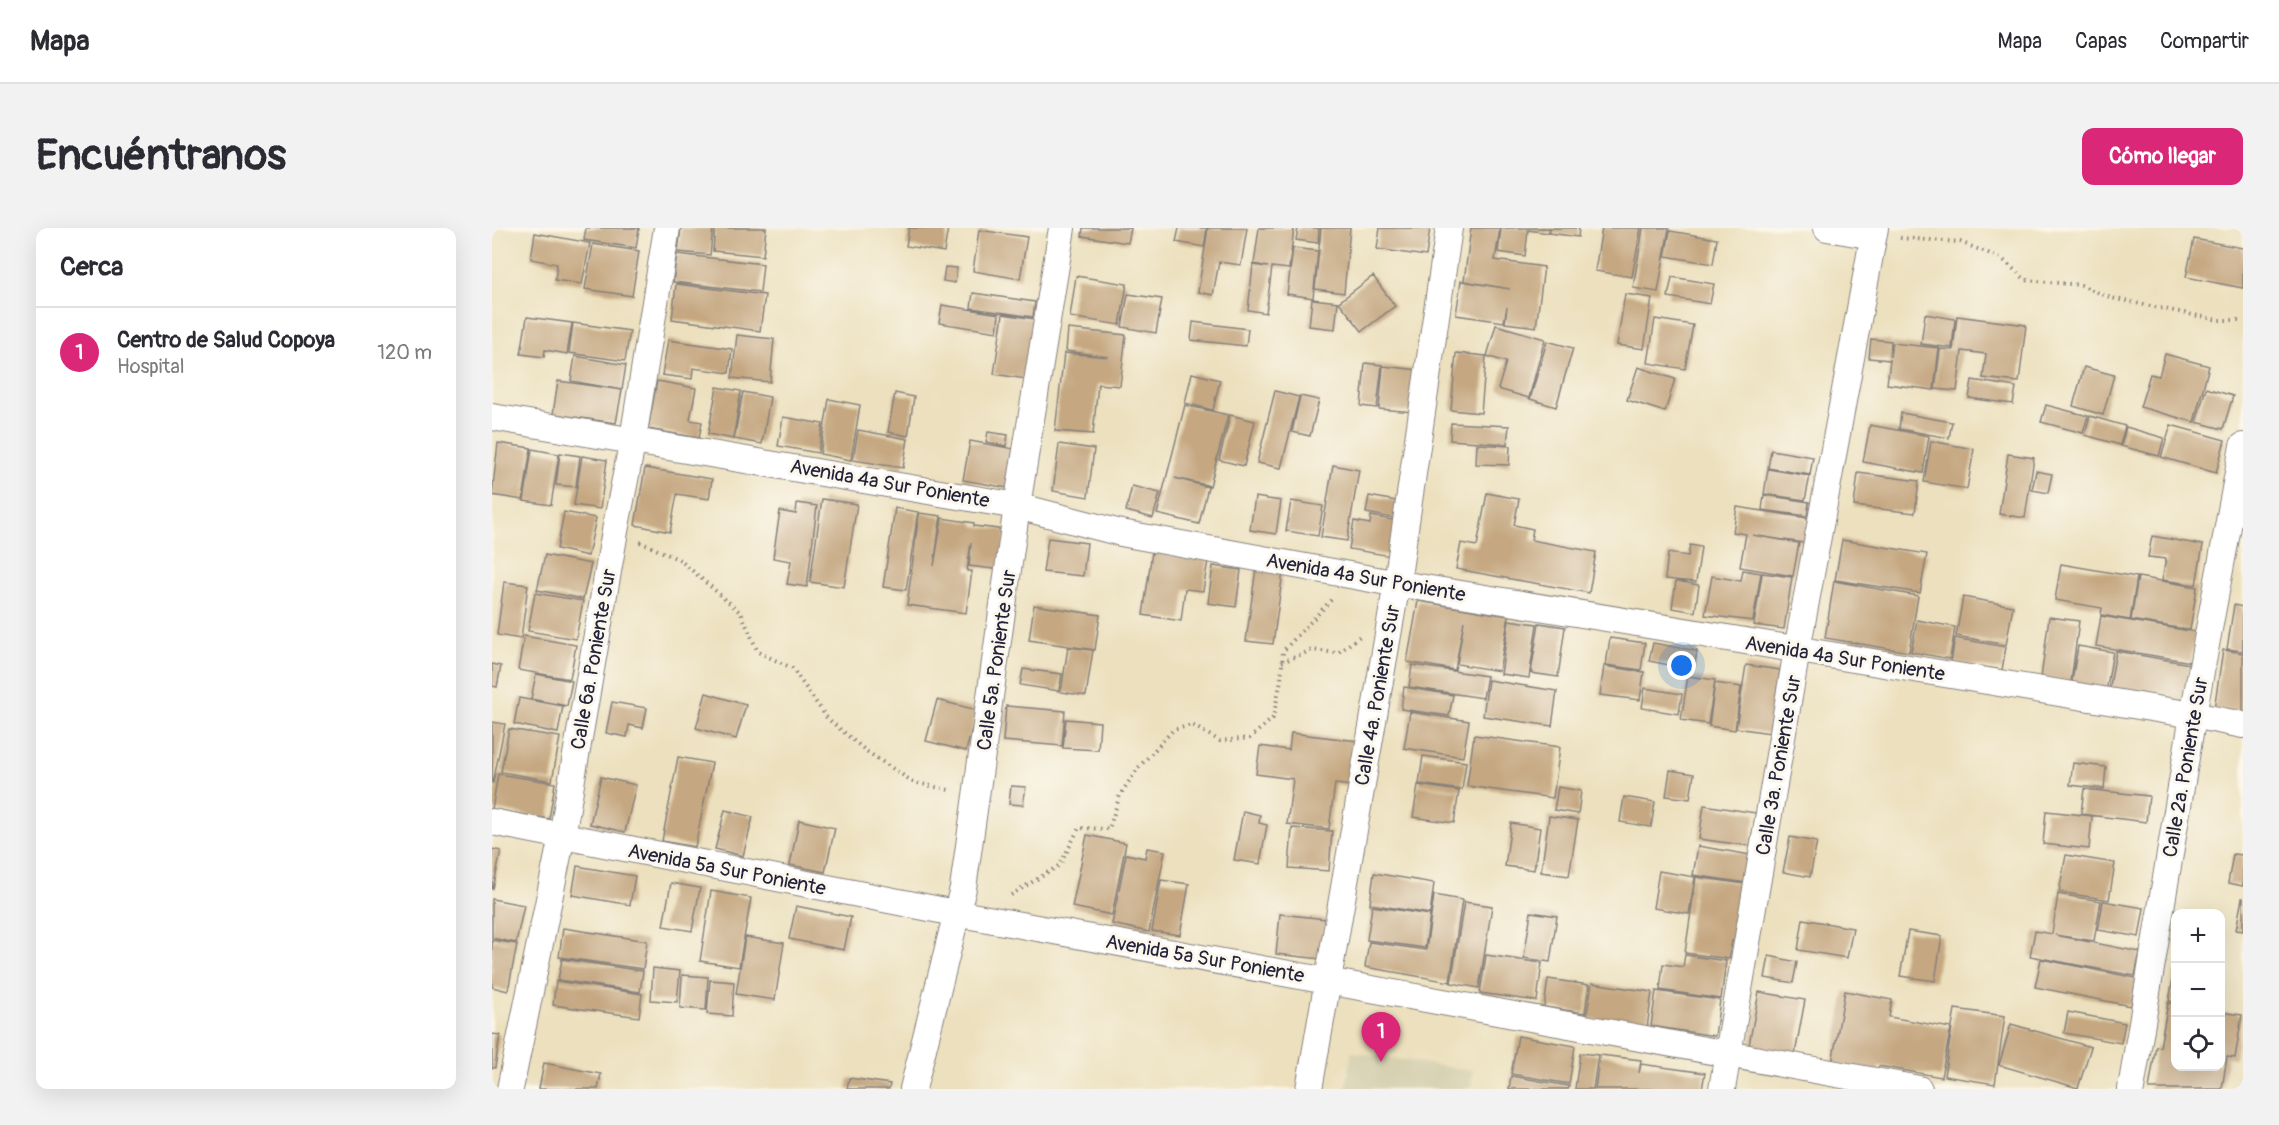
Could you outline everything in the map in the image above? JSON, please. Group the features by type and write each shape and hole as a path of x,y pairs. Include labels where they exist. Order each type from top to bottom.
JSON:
{"street":[{"name":"Calle 6a. Poniente Sur","path":"510,1089 562,836 633,439 667,228"},
{"name":"Calle 5a. Poniente Sur","path":"913,1089 966,915 963,888 1017,506 1062,228"},
{"name":"Calle 4a. Poniente Sur","path":"1309,1089 1397,583 1449,228"},
{"path":"1827,228 1874,232"},
{"name":"Calle 3a. Poniente Sur","path":"1722,1089 1797,650 1874,232"},
{"name":"Avenida 4a Sur Poniente","path":"492,417 633,439 1017,506 1121,533 1397,583 2243,725"},
{"name":"Calle 2a. Poniente Sur","path":"2131,1089 2193,715 2243,446"},
{"name":"Avenida 5a Sur Poniente","path":"492,822 966,915 1919,1089"}],"path":[{"path":"1874,232 1960,242 2001,258 2026,280 2081,285 2111,298 2218,320 2243,320"},
{"path":"615,531 680,560 741,613 758,652 792,668 826,718 866,751 913,782 977,796"},
{"path":"966,915 1060,865 1079,828 1109,829 1120,795 1138,768 1173,730 1192,725 1220,741 1250,738 1273,718 1281,680 1283,651 1354,575"},
{"path":"1282,662 1312,650 1338,653 1366,632"}],"shaded area":[{"path":"1352,1052 1473,1071 1470,1089 1346,1089"}],"building":[{"path":"586,228 639,228 636,248 584,240"},
{"path":"681,228 713,228 710,255 678,252"},
{"path":"715,228 766,228 763,256 713,251"},
{"path":"909,228 948,228 944,252 906,246"},
{"path":"1083,228 1131,228 1128,243 1082,236"},
{"path":"1179,228 1207,228 1204,247 1176,242"},
{"path":"1208,228 1247,228 1241,265 1219,262 1213,295 1198,292"},
{"path":"1259,228 1294,228 1289,269 1272,267 1266,313 1248,310 1253,265 1268,267 1254,264"},
{"path":"1298,228 1319,228 1318,243 1296,240"},
{"path":"1321,228 1350,228 1344,293 1315,289"},
{"path":"1380,228 1430,228 1426,256 1377,249"},
{"path":"1471,228 1500,228 1495,260 1544,267 1536,327 1505,323 1507,307 1504,322 1456,315 1461,281 1510,289 1464,281"},
{"path":"1501,228 1549,228 1548,233 1528,230 1525,256 1498,252"},
{"path":"1550,228 1579,228 1578,237 1549,233"},
{"path":"1602,228 1641,228 1632,277 1595,271"},
{"path":"1643,228 1669,228 1658,292 1633,288"},
{"path":"979,230 1027,237 1020,279 973,271"},
{"path":"1670,231 1717,239 1713,264 1665,256"},
{"path":"535,233 590,243 582,284 555,280 557,264 531,259"},
{"path":"2194,239 2243,248 2243,288 2186,277"},
{"path":"593,244 639,251 632,296 585,289"},
{"path":"1293,248 1318,251 1313,298 1287,294"},
{"path":"677,254 763,264 760,292 673,282"},
{"path":"945,267 957,268 955,283 943,281"},
{"path":"1076,276 1127,284 1120,325 1070,317"},
{"path":"1373,276 1395,306 1362,331 1339,302"},
{"path":"1672,277 1714,284 1710,304 1668,297"},
{"path":"676,284 765,295 760,331 672,319"},
{"path":"973,293 1035,302 1033,317 971,308"},
{"path":"1128,294 1162,299 1156,333 1122,327"},
{"path":"1625,294 1652,298 1644,349 1617,345"},
{"path":"1312,299 1338,302 1335,329 1309,326"},
{"path":"942,305 999,314 997,332 939,323"},
{"path":"1003,314 1035,319 1026,379 994,374"},
{"path":"1925,314 1955,319 1952,348 1921,344"},
{"path":"1957,316 2026,325 2019,382 1983,378 1986,354 1962,351 1957,391 1935,389 1940,349 1953,350"},
{"path":"527,317 572,323 567,354 545,350 544,357 521,354"},
{"path":"1655,319 1693,325 1685,369 1648,363"},
{"path":"1193,322 1248,329 1246,346 1191,340"},
{"path":"573,323 630,331 625,361 569,353"},
{"path":"1496,325 1545,339 1529,398 1498,389 1506,362 1487,356"},
{"path":"1068,329 1126,335 1120,386 1098,384 1093,434 1055,431 1064,353 1109,357 1066,351"},
{"path":"737,335 774,339 770,382 732,378"},
{"path":"1871,339 1891,341 1890,357 1892,343 1939,348 1934,390 1887,384 1890,360 1869,358"},
{"path":"668,340 732,349 729,373 693,368 692,379 662,375"},
{"path":"1547,341 1573,348 1556,407 1530,399"},
{"path":"1456,353 1486,356 1481,413 1451,410"},
{"path":"2165,354 2209,366 2194,422 2140,407 2150,374 2159,376"},
{"path":"575,356 626,365 622,390 571,381"},
{"path":"1365,363 1382,365 1377,408 1361,406"},
{"path":"1383,366 1419,370 1414,412 1379,409"},
{"path":"1638,367 1675,379 1665,412 1627,400"},
{"path":"2084,367 2114,375 2103,415 2073,406"},
{"path":"1192,373 1220,380 1213,410 1185,403"},
{"path":"1972,380 2016,387 2013,404 1969,398"},
{"path":"558,381 622,390 616,423 553,414"},
{"path":"657,381 696,388 690,420 702,422 699,438 648,429"},
{"path":"717,387 741,391 733,439 708,434"},
{"path":"2206,388 2233,396 2223,429 2196,422"},
{"path":"1275,391 1299,397 1281,468 1257,463"},
{"path":"743,392 770,397 762,444 734,439"},
{"path":"895,393 914,397 908,436 888,432"},
{"path":"1300,396 1319,400 1310,436 1292,432"},
{"path":"829,399 860,405 851,460 820,454"},
{"path":"1185,405 1228,415 1210,486 1175,478 1208,487 1199,524 1157,514"},
{"path":"2046,405 2088,416 2083,433 2041,422"},
{"path":"1901,413 1952,422 1949,438 1899,429"},
{"path":"1230,415 1255,421 1244,466 1219,460"},
{"path":"2090,416 2125,426 2120,445 2085,435"},
{"path":"783,417 823,424 818,453 778,446"},
{"path":"1451,423 1509,426 1507,444 1450,440"},
{"path":"1870,425 1929,436 1923,473 1863,462"},
{"path":"2171,425 2225,440 2216,473 2161,457"},
{"path":"2126,427 2164,438 2159,456 2121,446"},
{"path":"858,430 908,439 903,468 853,460"},
{"path":"988,432 1008,435 1006,446 986,442"},
{"path":"970,441 1020,450 1013,489 963,480"},
{"path":"1931,441 1974,449 1967,489 1924,482"},
{"path":"498,443 531,448 523,500 492,495"},
{"path":"1059,444 1094,449 1088,497 1053,491"},
{"path":"1477,444 1510,446 1509,465 1476,464"},
{"path":"532,449 559,454 551,505 524,501"},
{"path":"1771,450 1813,457 1810,475 1768,468"},
{"path":"560,453 580,456 576,487 556,485"},
{"path":"2008,454 2034,458 2025,518 1999,514"},
{"path":"582,456 607,460 600,509 574,505"},
{"path":"1333,465 1359,470 1347,541 1321,537"},
{"path":"645,468 712,479 709,499 677,494 670,532 635,525"},
{"path":"1768,469 1810,476 1805,500 1764,494"},
{"path":"2036,471 2052,474 2048,493 2032,490"},
{"path":"1858,473 1919,481 1915,513 1854,506"},
{"path":"1132,486 1160,493 1153,518 1126,511"},
{"path":"1487,493 1519,499 1514,525 1533,529 1531,540 1596,552 1589,593 1456,569 1461,543 1477,546"},
{"path":"1764,495 1809,502 1807,516 1762,510"},
{"path":"1369,496 1402,502 1399,519 1366,513"},
{"path":"1255,497 1281,501 1276,534 1250,530"},
{"path":"822,499 857,504 844,587 810,582"},
{"path":"1291,501 1323,506 1318,536 1286,531"},
{"path":"797,503 817,506 807,587 787,584 791,561 773,558 780,511 796,514"},
{"path":"1737,507 1808,518 1804,543 1752,535 1799,543 1793,576 1740,567 1746,534 1733,532"},
{"path":"895,508 918,512 906,590 883,587"},
{"path":"564,512 596,518 588,556 557,549"},
{"path":"919,513 941,516 934,566 942,518 974,523 974,526 1006,530 1002,570 969,566 971,542 967,571 972,571 966,613 907,605"},
{"path":"1371,516 1398,521 1391,556 1349,549 1354,521 1370,524"},
{"path":"2152,536 2203,545 2196,585 2162,580 2166,559 2148,557"},
{"path":"1048,538 1087,543 1083,576 1043,572"},
{"path":"1842,540 1927,554 1920,593 1835,580"},
{"path":"1690,545 1701,547 1696,582 1665,579 1668,553 1688,556"},
{"path":"1152,552 1208,560 1203,591 1185,589 1181,621 1143,615"},
{"path":"545,555 591,564 583,599 537,590"},
{"path":"2061,564 2137,577 2130,620 2101,615 2102,608 2055,600"},
{"path":"1213,566 1241,570 1236,607 1208,603"},
{"path":"1256,568 1283,572 1273,644 1246,641"},
{"path":"1743,570 1761,573 1753,621 1705,615 1712,576 1741,581"},
{"path":"1762,573 1792,577 1784,629 1754,625"},
{"path":"2138,577 2197,587 2190,630 2131,620"},
{"path":"1676,581 1699,585 1695,612 1672,608"},
{"path":"1834,581 1918,596 1909,652 1825,638"},
{"path":"504,582 528,585 521,639 497,635"},
{"path":"535,593 583,601 576,639 528,631"},
{"path":"1963,597 2013,606 2006,645 1956,636"},
{"path":"1418,601 1509,616 1499,671 1457,664 1464,621 1455,670 1407,662"},
{"path":"1034,605 1100,615 1095,650 1029,640"},
{"path":"2234,605 2243,607 2243,651 2227,649"},
{"path":"2101,616 2196,632 2191,662 2096,646"},
{"path":"2049,617 2079,621 2071,682 2041,678"},
{"path":"1509,620 1537,624 1529,678 1501,674"},
{"path":"1917,620 1955,627 1950,659 1911,652"},
{"path":"1539,623 1565,627 1558,677 1531,673"},
{"path":"524,636 576,645 570,679 518,670"},
{"path":"1610,638 1645,643 1641,670 1606,665"},
{"path":"1955,638 2006,647 2002,670 1951,662"},
{"path":"1653,643 1697,651 1694,670 1649,661"},
{"path":"2078,646 2113,652 2106,693 2071,687"},
{"path":"1068,647 1093,650 1086,696 1061,692"},
{"path":"2223,650 2243,653 2243,713 2214,709"},
{"path":"2116,651 2190,664 2183,704 2109,691"},
{"path":"492,664 501,666 497,687 492,686"},
{"path":"1412,665 1487,676 1483,698 1409,687"},
{"path":"1746,665 1780,670 1770,733 1736,728"},
{"path":"1604,666 1644,672 1640,700 1600,695"},
{"path":"1023,669 1062,674 1059,691 1020,685"},
{"path":"536,674 572,681 567,706 531,699"},
{"path":"1688,676 1715,680 1708,724 1681,720"},
{"path":"1488,680 1557,691 1552,726 1483,716"},
{"path":"1715,683 1741,687 1735,730 1709,726"},
{"path":"1404,687 1453,695 1449,716 1401,709"},
{"path":"1645,688 1682,694 1679,714 1642,708"},
{"path":"706,693 746,705 736,739 696,728"},
{"path":"519,698 563,706 558,733 514,724"},
{"path":"937,700 977,710 966,751 926,741"},
{"path":"612,702 647,708 643,728 629,725 627,737 606,733"},
{"path":"1006,706 1065,711 1062,746 1003,741"},
{"path":"1410,712 1469,721 1463,757 1404,748"},
{"path":"1066,719 1100,722 1098,750 1063,748"},
{"path":"492,722 505,724 493,783 492,783"},
{"path":"509,729 560,737 552,781 501,772"},
{"path":"1291,733 1358,741 1353,786 1335,784 1329,829 1287,824 1293,779 1256,774 1260,746 1289,750"},
{"path":"1474,735 1560,747 1553,798 1467,786"},
{"path":"1423,756 1466,762 1462,790 1419,784"},
{"path":"678,757 712,763 695,847 662,841"},
{"path":"2073,763 2106,767 2104,789 2070,785"},
{"path":"1670,770 1694,774 1690,799 1666,796"},
{"path":"498,774 555,783 549,819 492,809"},
{"path":"601,777 636,785 625,832 590,824"},
{"path":"1418,785 1459,791 1454,823 1413,817"},
{"path":"1011,786 1026,787 1023,805 1009,804"},
{"path":"1558,787 1581,791 1578,814 1554,810"},
{"path":"2084,789 2149,796 2146,822 2081,814"},
{"path":"1624,797 1655,802 1651,827 1620,822"},
{"path":"1704,805 1756,813 1750,846 1699,839"},
{"path":"725,810 753,817 743,856 715,849"},
{"path":"1243,811 1260,815 1259,823 1267,825 1260,864 1234,860"},
{"path":"2046,811 2092,816 2089,849 2043,844"},
{"path":"1549,816 1578,820 1569,876 1541,872"},
{"path":"799,820 835,828 825,872 790,865"},
{"path":"1511,823 1540,828 1534,870 1505,866"},
{"path":"1292,828 1332,831 1329,871 1289,868"},
{"path":"1087,835 1126,843 1112,915 1072,907"},
{"path":"1790,837 1817,842 1810,877 1783,872"},
{"path":"1698,846 1751,855 1747,883 1693,875"},
{"path":"1147,848 1165,851 1149,932 1112,924 1126,854 1145,858"},
{"path":"492,849 501,851 493,889 492,889"},
{"path":"2233,854 2243,855 2243,886 2228,883"},
{"path":"2066,855 2115,863 2109,900 2059,892"},
{"path":"577,866 635,876 630,905 572,895"},
{"path":"1659,871 1695,877 1689,914 1653,908"},
{"path":"1374,873 1434,883 1430,914 1370,904"},
{"path":"1696,877 1746,884 1737,942 1732,941 1729,959 1685,953"},
{"path":"1161,880 1189,884 1180,935 1152,931"},
{"path":"671,883 700,888 692,931 663,926"},
{"path":"711,891 751,898 739,967 700,961"},
{"path":"2058,894 2101,901 2094,941 2055,935 2140,952 2135,976 2030,956 2035,931 2052,934"},
{"path":"1434,895 1462,900 1450,982 1365,967 1369,942 1426,950"},
{"path":"2243,898 2243,931 2236,930"},
{"path":"492,899 524,905 516,943 492,938"},
{"path":"2103,901 2144,908 2139,937 2098,930"},
{"path":"1464,902 1492,906 1479,988 1451,983"},
{"path":"796,906 851,917 844,950 789,939"},
{"path":"1372,906 1430,915 1425,948 1367,940"},
{"path":"1531,912 1557,916 1550,962 1524,958"},
{"path":"1280,914 1326,919 1321,959 1276,954"},
{"path":"1803,919 1853,928 1847,958 1798,950"},
{"path":"563,928 647,941 643,969 559,957"},
{"path":"1908,931 1942,936 1935,981 1900,976"},
{"path":"745,937 784,943 775,1000 736,994"},
{"path":"492,940 517,944 508,991 492,987"},
{"path":"1486,955 1542,963 1537,1001 1480,993"},
{"path":"1685,955 1726,961 1721,999 1660,990 1663,964 1683,967"},
{"path":"1769,956 1797,962 1793,983 1765,978"},
{"path":"562,959 643,971 640,992 558,980"},
{"path":"2041,959 2136,978 2131,1006 2035,987"},
{"path":"653,968 680,971 677,1002 651,1000"},
{"path":"682,975 708,977 706,1010 680,1008"},
{"path":"1548,979 1589,985 1585,1013 1544,1007"},
{"path":"710,980 734,982 732,1016 707,1014"},
{"path":"556,981 642,994 639,1017 553,1005"},
{"path":"1592,983 1652,992 1647,1028 1586,1018"},
{"path":"1656,991 1720,1000 1715,1036 1651,1026"},
{"path":"1845,991 1892,1000 1889,1017 1951,1028 1941,1077 1879,1066 1878,1072 1832,1063"},
{"path":"1759,992 1805,1000 1795,1054 1749,1045"},
{"path":"2168,1003 2171,1003 2171,1071 2225,1071 2222,1089 2149,1089 2156,1046 2160,1047"},
{"path":"1955,1009 2005,1016 1995,1084 1944,1076"},
{"path":"2068,1012 2125,1023 2121,1043 2064,1033"},
{"path":"2225,1013 2242,1015 2235,1058 2227,1057 2225,1070"},
{"path":"2011,1024 2091,1047 2078,1088 1999,1065"},
{"path":"492,1034 500,1035 495,1068 492,1068"},
{"path":"1518,1036 1575,1046 1569,1084 1511,1074"},
{"path":"1580,1053 1598,1055 1593,1089 1575,1089"},
{"path":"1600,1055 1641,1060 1639,1073 1641,1064 1705,1073 1702,1089 1595,1089"},
{"path":"544,1063 601,1074 598,1089 539,1089"},
{"path":"1511,1076 1569,1086 1568,1089 1509,1089"},
{"path":"849,1078 890,1084 889,1089 847,1089"}],"place":[{"name":"Centro de Salud Copoya","path":"1381,1062"}]}
